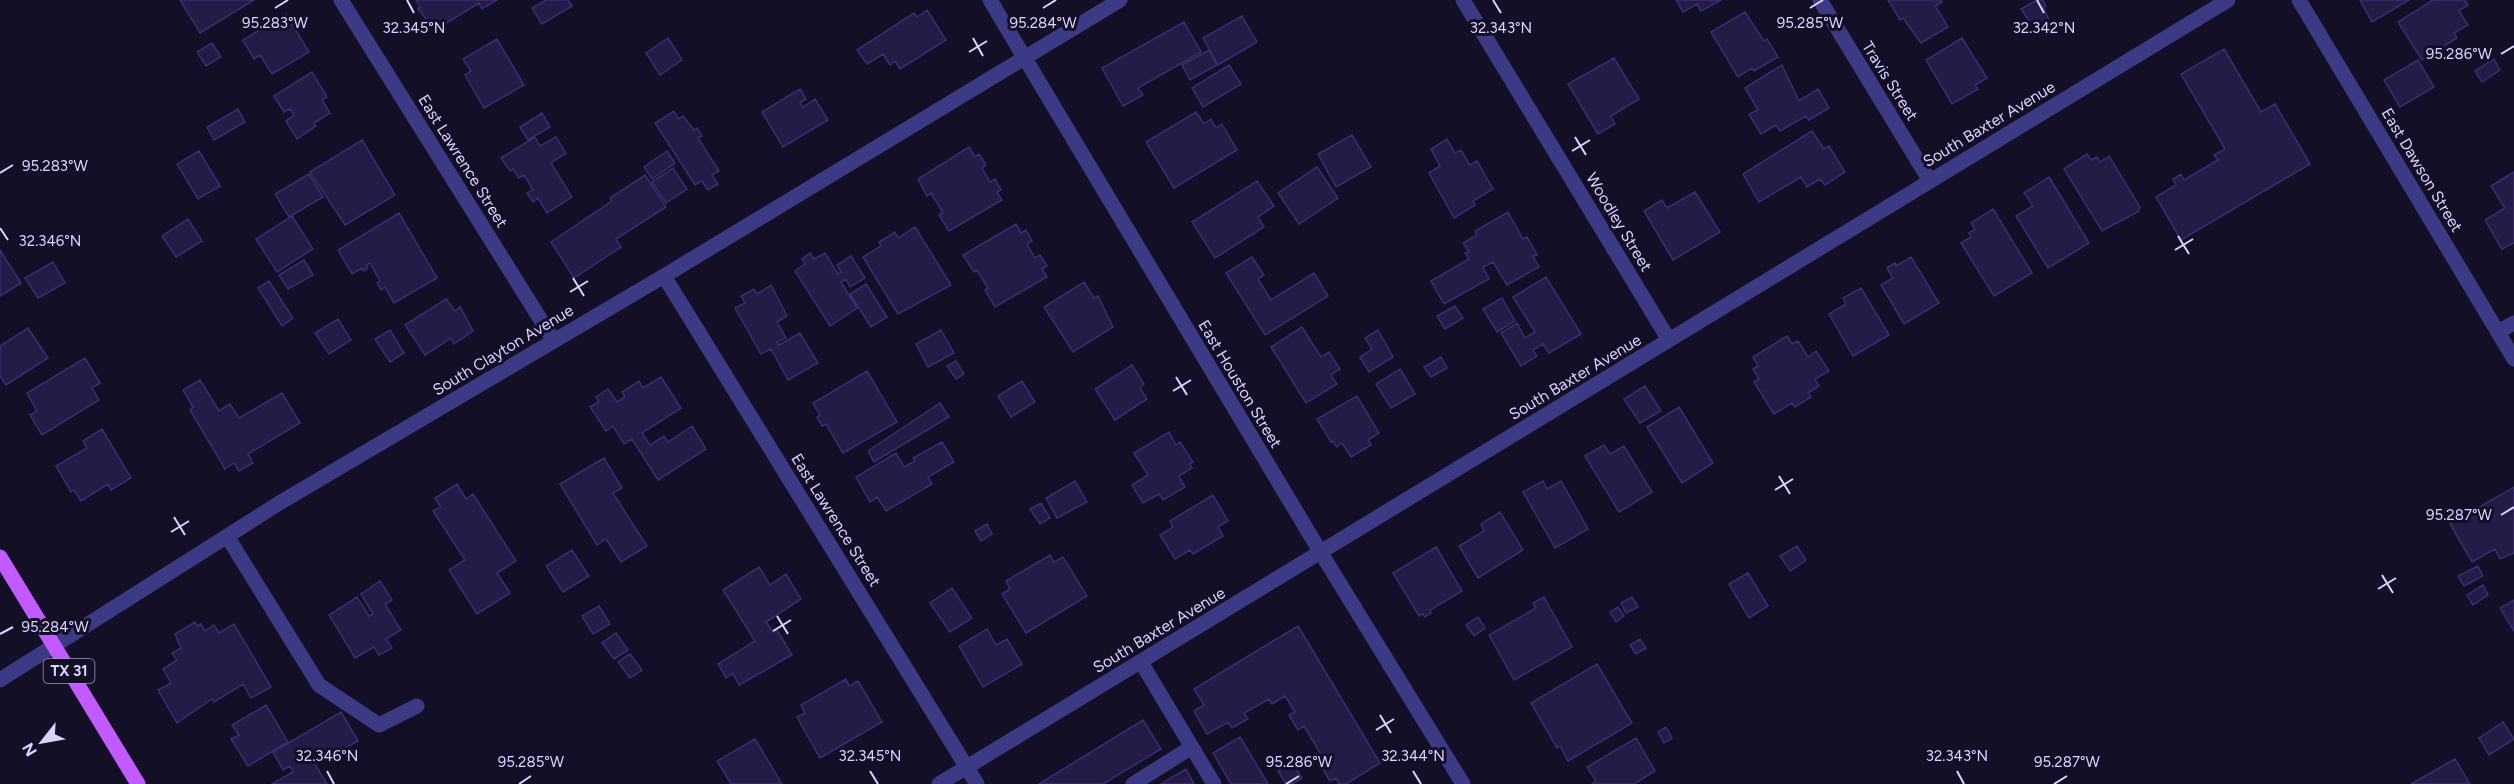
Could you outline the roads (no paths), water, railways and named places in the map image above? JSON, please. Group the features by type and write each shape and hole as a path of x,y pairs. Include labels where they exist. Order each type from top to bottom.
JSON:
{"main road":[{"name":"TX 31","path":"0,557 138,784"}],"street":[{"name":"East Lawrence Street","path":"341,0 554,341"},
{"name":"East Houston Street","path":"990,0 1321,553 1463,784"},
{"name":"South Clayton Avenue","path":"0,681 281,502 664,276 1120,0"},
{"name":"Woodley Street","path":"1463,0 1669,340"},
{"name":"Travis Street","path":"1820,0 1930,181"},
{"name":"South Baxter Avenue","path":"939,784 2228,0"},
{"name":"East Dawson Street","path":"2299,0 2514,359"},
{"name":"East Lawrence Street","path":"664,276 977,784"},
{"path":"2498,332 2514,323"},
{"path":"227,536 319,685 379,725 417,706"},
{"path":"1141,662 1214,784"},
{"path":"1133,784 1192,747"}]}
